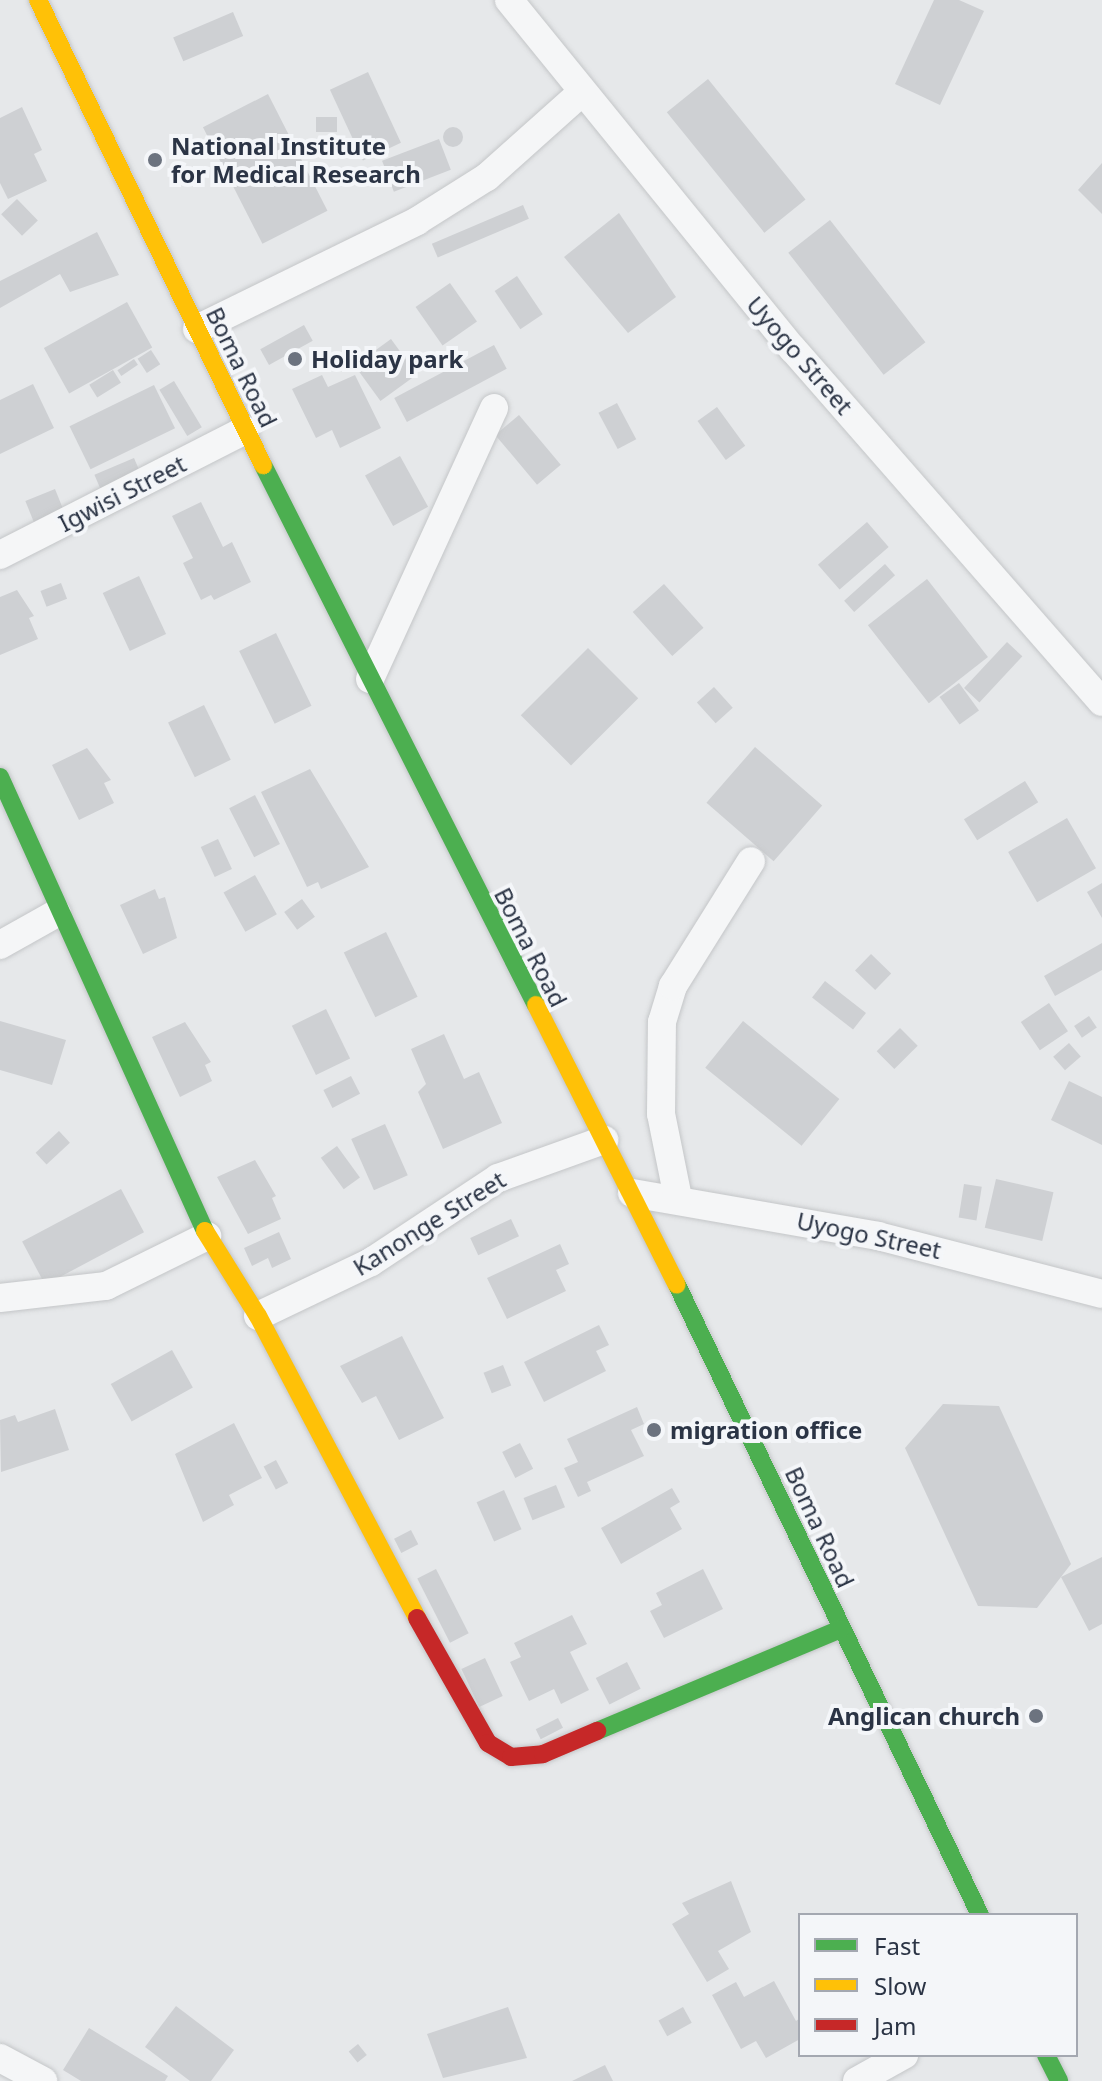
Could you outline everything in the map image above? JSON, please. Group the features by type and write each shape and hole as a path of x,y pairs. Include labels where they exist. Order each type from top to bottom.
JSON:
{"main road":[{"name":"Boma Road","path":"38,0 245,430 632,1193 979,1913"},
{"path":"0,777 57,913 207,1236 258,1316 414,1617 488,1743 511,1757 543,1754 841,1629"},
{"path":"1047,2057 1059,2081"}],"street":[{"name":"Uyogo Street","path":"509,0 793,349 1102,702"},
{"path":"197,329 417,221 487,177 582,92"},
{"path":"370,679 494,408"},
{"name":"Igwisi Street","path":"0,555 245,430"},
{"path":"678,1198 661,1114 662,1022 673,986 751,861"},
{"path":"0,945 57,913"},
{"name":"Kanonge Street","path":"258,1316 371,1262 498,1178 604,1140"},
{"name":"Uyogo Street","path":"632,1193 678,1198 878,1236 1102,1294"},
{"path":"0,1298 106,1286 207,1236"},
{"path":"857,2081 900,2057"},
{"path":"0,2058 43,2081"}],"building":[{"path":"934,0 959,0 984,11 940,105 895,84"},
{"path":"233,12 243,36 183,61 173,37"},
{"path":"368,72 401,143 363,160 330,90"},
{"path":"708,79 806,199 764,233 667,112"},
{"path":"268,94 327,211 262,244 203,127"},
{"path":"22,107 42,150 34,154 47,181 8,199 0,183 0,118"},
{"path":"316,117 337,117 337,132 316,132"},
{"path":"453,127 460,130 463,137 460,144 453,147 446,144 443,137 446,130"},
{"path":"439,139 451,170 394,192 382,161"},
{"path":"1102,163 1102,214 1078,190"},
{"path":"17,199 38,221 22,236 1,214"},
{"path":"523,205 529,219 438,257 432,244"},
{"path":"619,213 676,297 628,333 564,257"},
{"path":"830,220 925,342 884,375 788,253"},
{"path":"97,232 119,275 70,292 60,274 0,308 0,281"},
{"path":"517,276 543,314 520,329 495,291"},
{"path":"450,283 477,322 443,346 416,307"},
{"path":"127,302 152,347 69,394 44,348"},
{"path":"304,325 313,341 269,365 260,349"},
{"path":"391,339 417,375 380,401 355,365"},
{"path":"494,345 507,369 407,422 394,398"},
{"path":"151,350 160,364 147,373 138,359"},
{"path":"134,359 138,365 121,376 117,370"},
{"path":"113,370 121,383 97,398 89,385"},
{"path":"322,375 328,387 355,375 381,428 340,448 332,430 316,438 292,389"},
{"path":"174,381 202,427 187,436 159,390"},
{"path":"33,384 54,428 0,454 0,400"},
{"path":"154,385 175,428 91,469 70,426"},
{"path":"617,403 636,439 618,449 598,413"},
{"path":"717,407 745,446 726,460 698,421"},
{"path":"519,415 561,465 537,485 495,435"},
{"path":"400,456 428,507 393,526 365,475"},
{"path":"134,458 140,472 100,489 94,475"},
{"path":"55,489 65,514 35,526 25,501"},
{"path":"201,502 223,547 232,542 251,582 214,600 211,595 201,600 183,563 193,558 172,516"},
{"path":"867,522 889,547 840,590 818,565"},
{"path":"885,564 895,575 854,612 844,601"},
{"path":"139,576 166,634 130,651 103,593"},
{"path":"927,579 988,657 929,703 868,625"},
{"path":"61,583 67,599 47,607 40,591"},
{"path":"664,584 703,628 672,656 633,612"},
{"path":"17,590 34,616 29,618 38,639 0,655 0,597"},
{"path":"276,633 312,706 275,724 239,651"},
{"path":"1007,642 1022,656 979,702 964,688"},
{"path":"588,648 638,698 571,765 521,715"},
{"path":"959,683 979,711 960,725 940,697"},
{"path":"714,687 733,708 716,723 697,702"},
{"path":"204,705 231,760 195,777 168,723"},
{"path":"755,747 822,805 774,861 706,803"},
{"path":"87,748 111,780 104,783 114,803 79,820 52,765"},
{"path":"310,769 369,867 321,889 318,882 307,887 261,792"},
{"path":"1025,781 1038,802 977,840 964,819"},
{"path":"255,795 280,844 254,857 229,808"},
{"path":"1067,818 1096,868 1037,902 1008,852"},
{"path":"218,839 232,869 215,877 201,847"},
{"path":"255,875 277,914 245,932 224,892"},
{"path":"1102,883 1102,918 1087,892"},
{"path":"155,889 159,899 165,897 177,938 143,954 120,905"},
{"path":"302,899 315,917 297,930 284,912"},
{"path":"386,932 418,997 375,1017 344,953"},
{"path":"1102,943 1102,970 1055,996 1044,976"},
{"path":"871,954 891,973 875,990 855,971"},
{"path":"825,981 866,1013 853,1030 812,998"},
{"path":"1049,1003 1068,1031 1040,1050 1021,1022"},
{"path":"326,1009 350,1058 316,1075 292,1026"},
{"path":"1089,1016 1097,1028 1082,1038 1074,1026"},
{"path":"0,1021 66,1040 52,1085 0,1070"},
{"path":"743,1021 839,1099 802,1146 705,1068"},
{"path":"185,1022 211,1062 205,1065 212,1081 180,1097 152,1037"},
{"path":"900,1028 918,1046 894,1069 877,1051"},
{"path":"444,1034 464,1079 479,1072 502,1123 443,1149 418,1092 426,1084 411,1049"},
{"path":"1069,1043 1081,1057 1065,1070 1053,1057"},
{"path":"351,1076 360,1094 332,1108 323,1090"},
{"path":"1069,1081 1102,1097 1102,1145 1051,1120"},
{"path":"385,1124 408,1175 374,1190 351,1139"},
{"path":"59,1131 70,1143 47,1165 36,1153"},
{"path":"337,1146 360,1178 344,1189 321,1158"},
{"path":"255,1160 276,1196 272,1198 281,1219 248,1234 217,1177"},
{"path":"996,1179 1053,1192 1042,1241 985,1228"},
{"path":"964,1184 982,1187 976,1220 959,1218"},
{"path":"121,1189 144,1232 45,1285 22,1242"},
{"path":"511,1219 519,1236 478,1255 470,1238"},
{"path":"279,1232 291,1259 272,1268 268,1258 252,1266 244,1248"},
{"path":"560,1244 569,1264 556,1270 566,1291 507,1319 487,1278"},
{"path":"599,1325 609,1345 596,1351 606,1371 544,1402 524,1362"},
{"path":"402,1336 444,1418 399,1440 376,1396 362,1403 340,1366"},
{"path":"172,1350 193,1388 132,1422 111,1384"},
{"path":"503,1365 511,1385 492,1393 484,1373"},
{"path":"943,1404 999,1406 1071,1564 1037,1608 978,1606 905,1448"},
{"path":"637,1407 644,1424 631,1430 644,1456 587,1482 591,1491 578,1497 564,1468 578,1462 567,1439"},
{"path":"55,1409 69,1450 1,1472 0,1420 15,1415 18,1422"},
{"path":"234,1423 262,1478 229,1495 234,1505 203,1522 175,1454"},
{"path":"520,1443 533,1469 515,1478 502,1452"},
{"path":"276,1460 288,1483 276,1490 264,1467"},
{"path":"556,1485 565,1507 533,1520 524,1498"},
{"path":"672,1488 680,1502 670,1508 682,1529 621,1564 601,1528"},
{"path":"504,1490 521,1529 494,1541 477,1502"},
{"path":"411,1530 418,1544 401,1553 394,1539"},
{"path":"1102,1557 1102,1624 1089,1631 1061,1577"},
{"path":"436,1569 469,1633 450,1643 417,1579"},
{"path":"703,1569 723,1609 664,1638 650,1611 662,1605 656,1593"},
{"path":"572,1615 587,1644 570,1652 589,1690 561,1704 554,1689 529,1701 510,1662 521,1657 514,1643"},
{"path":"485,1658 503,1696 479,1707 461,1669"},
{"path":"627,1662 641,1689 609,1705 596,1678"},
{"path":"558,1718 563,1728 541,1739 536,1729"},
{"path":"731,1881 751,1932 718,1951 729,1969 707,1982 672,1924 689,1914 682,1903"},
{"path":"774,1981 796,2021 798,2020 798,2040 766,2058 756,2041 741,2049 712,1995 736,1982 744,1997"},
{"path":"176,2006 234,2050 211,2081 190,2081 145,2047"},
{"path":"508,2007 527,2058 443,2078 427,2034"},
{"path":"683,2007 692,2023 667,2036 659,2021"},
{"path":"89,2028 168,2076 165,2081 81,2081 63,2070"},
{"path":"358,2044 367,2055 357,2062 349,2052"},
{"path":"605,2065 613,2081 572,2081"}],"traffic: fast":[{"path":"263,465 536,1005"},
{"path":"0,777 205,1231"},
{"path":"677,1285 979,1913"},
{"path":"597,1731 841,1629"},
{"path":"1047,2057 1059,2081"}],"traffic: slow":[{"path":"38,0 263,465"},
{"path":"536,1005 677,1285"},
{"path":"205,1231 258,1316 417,1618"}],"traffic: jam":[{"path":"417,1618 488,1743 511,1757 543,1754 597,1731"}],"place":[{"name":"National Institute for Medical Research","path":"155,160"},
{"name":"Holiday park","path":"295,359"},
{"name":"migration office","path":"654,1430"},
{"name":"Anglican church","path":"1036,1716"}]}
